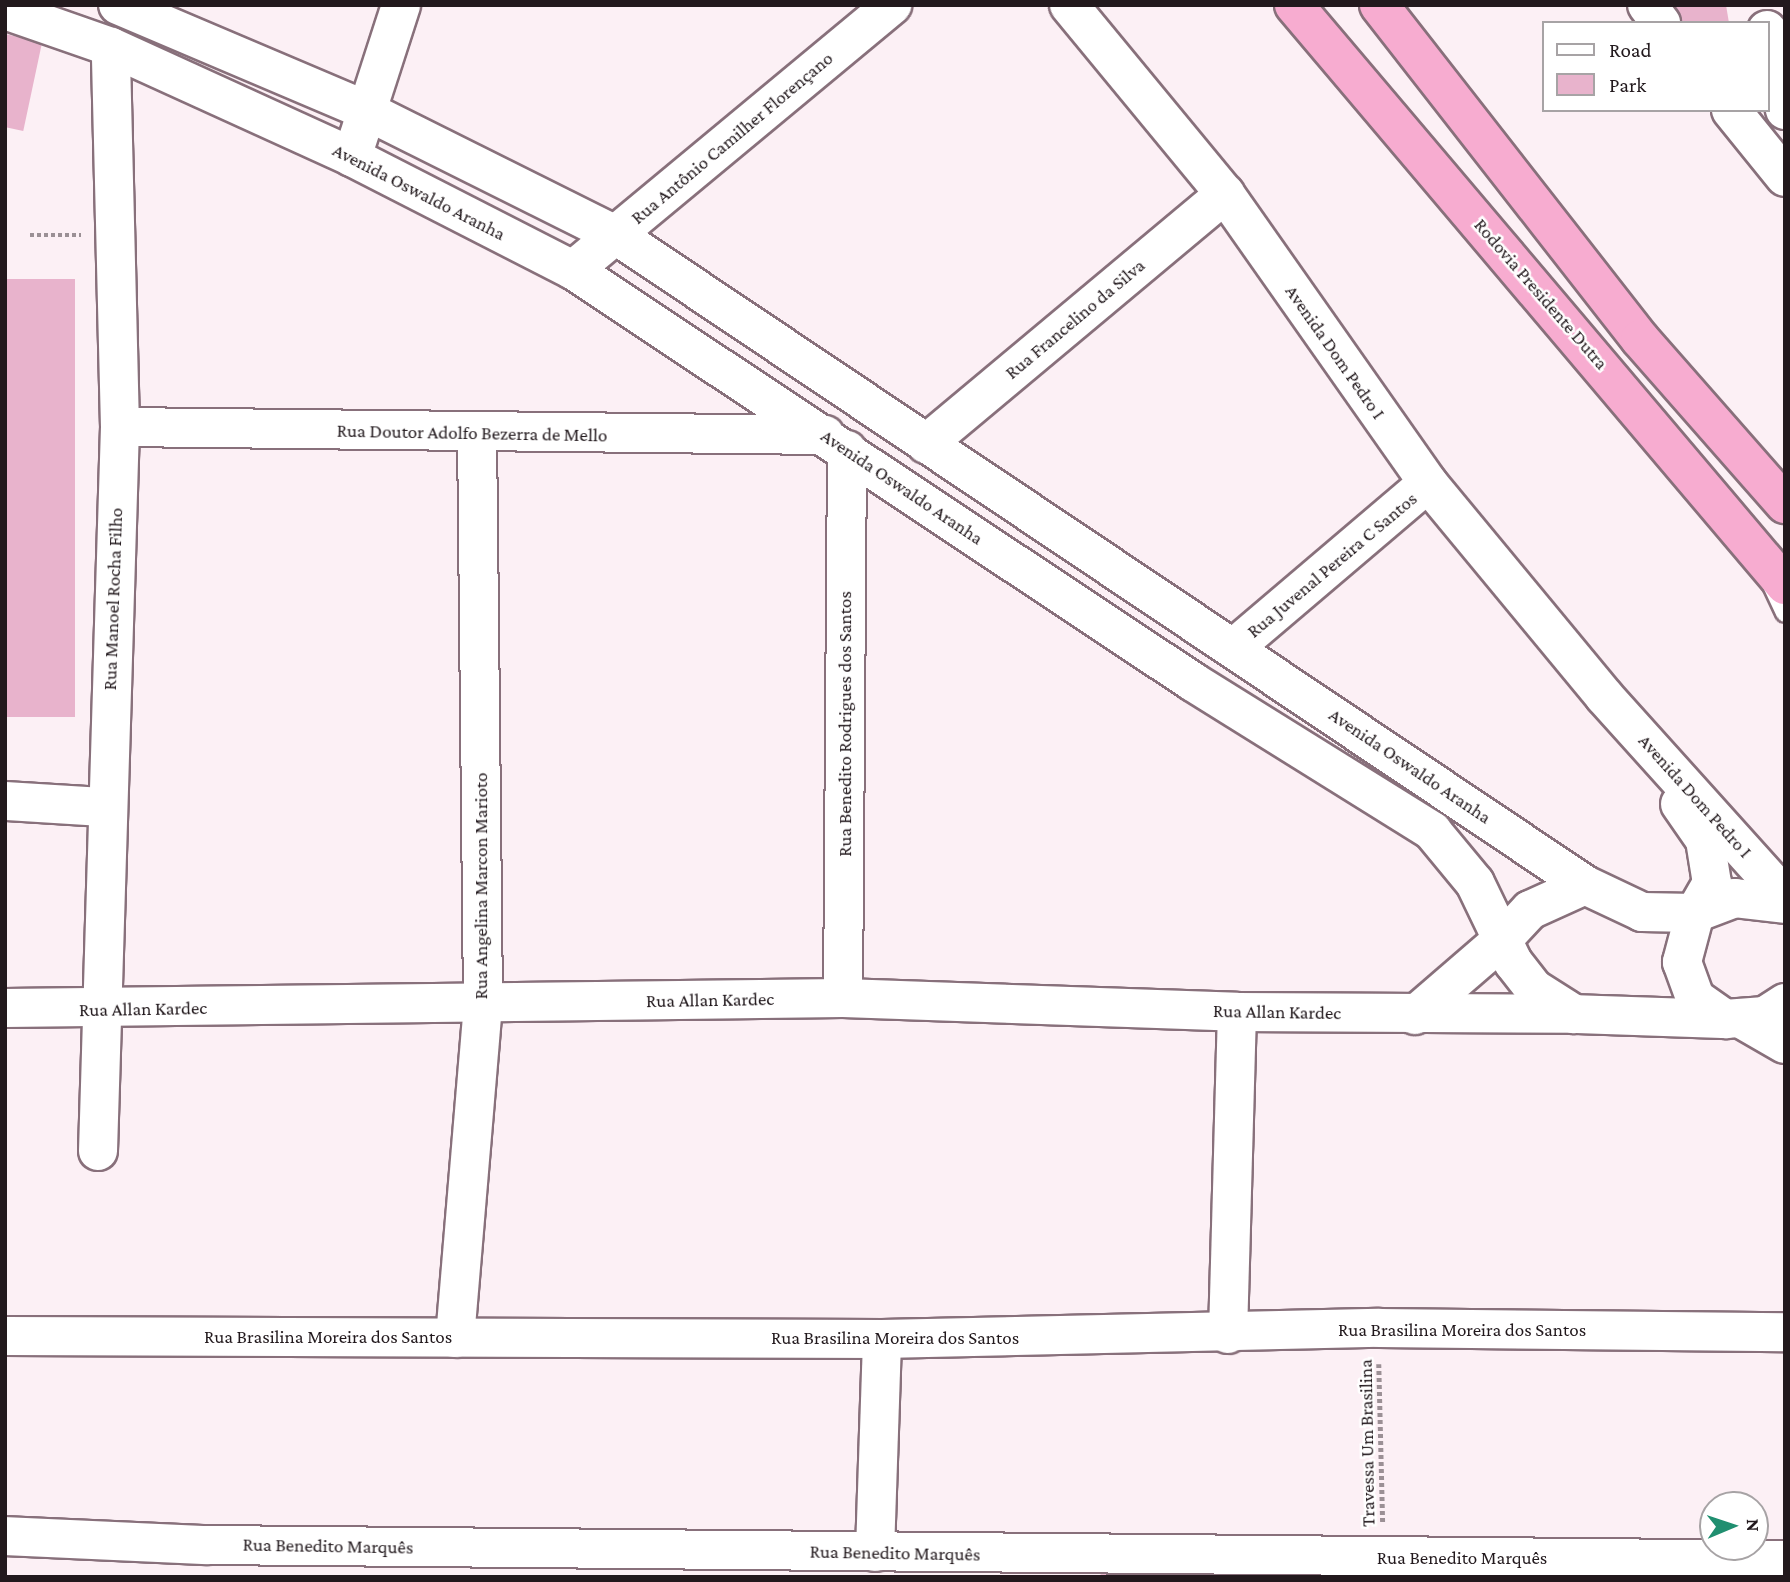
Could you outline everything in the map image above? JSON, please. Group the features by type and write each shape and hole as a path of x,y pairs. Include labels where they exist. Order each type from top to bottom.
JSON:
{"highway":[{"name":"Rodovia Presidente Dutra","path":"1294,5 1785,585"},
{"path":"1379,5 1640,338 1778,494"}],"street":[{"name":"Avenida Oswaldo Aranha","path":"118,5 365,110 616,235 926,444 1235,646 1585,885 1643,912 1695,913"},
{"path":"352,157 401,5"},
{"name":"Rua Antônio Camilher Florençano","path":"573,270 892,5"},
{"name":"Avenida Dom Pedro I","path":"1069,5 1224,194 1428,483 1604,696 1785,897"},
{"path":"1647,5 1659,21"},
{"name":"Avenida Oswaldo Aranha","path":"5,10 111,47 352,157 573,270 1193,682 1432,831 1475,883 1502,940 1533,988 1574,1014"},
{"path":"1769,39 1785,110"},
{"name":"Rua Manoel Rocha Filho","path":"99,1151 104,807 120,427 111,47"},
{"path":"1733,112 1785,177"},
{"name":"Rua Francelino da Silva","path":"926,444 1224,194"},
{"name":"Rua Doutor Adolfo Bezerra de Mello","path":"120,427 836,443"},
{"name":"Rua Angelina Marcon Marioto","path":"455,1338 483,1003 477,434"},
{"name":"Rua Benedito Rodrigues dos Santos","path":"836,443 843,998"},
{"name":"Rua Juvenal Pereira C Santos","path":"1235,646 1428,483"},
{"name":"Avenida Dom Pedro I","path":"1604,696 1706,841 1713,884 1695,913 1682,962 1695,998 1735,1020"},
{"path":"5,801 104,807"},
{"path":"1415,1015 1502,940 1530,910 1585,885"},
{"path":"1695,913 1735,898 1785,904"},
{"name":"Rua Allan Kardec","path":"5,1008 102,1010 843,998 1237,1012 1574,1014"},
{"path":"1574,1014 1735,1020 1785,1003"},
{"path":"1228,1334 1237,1012"},
{"path":"1735,1020 1785,1044"},
{"name":"Rua Brasilina Moreira dos Santos","path":"5,1336 882,1339 1228,1334 1379,1328 1785,1332"},
{"path":"875,1552 882,1339"},
{"name":"Rua Benedito Marquês","path":"5,1536 206,1545 875,1552 1061,1566 1383,1558 1785,1560"}],"lane":[{"path":"1756,551 1785,612"}],"path":[{"path":"30,235 117,235"},
{"name":"Travessa Um Brasilina","path":"1379,1328 1383,1558"}],"green space":[{"path":"1667,5 1726,5 1729,21 1679,21"},
{"path":"5,34 42,42 23,131 5,127"},
{"path":"5,279 75,279 75,717 5,717"},
{"path":"1105,1572 1384,1576 1096,1577"}]}
